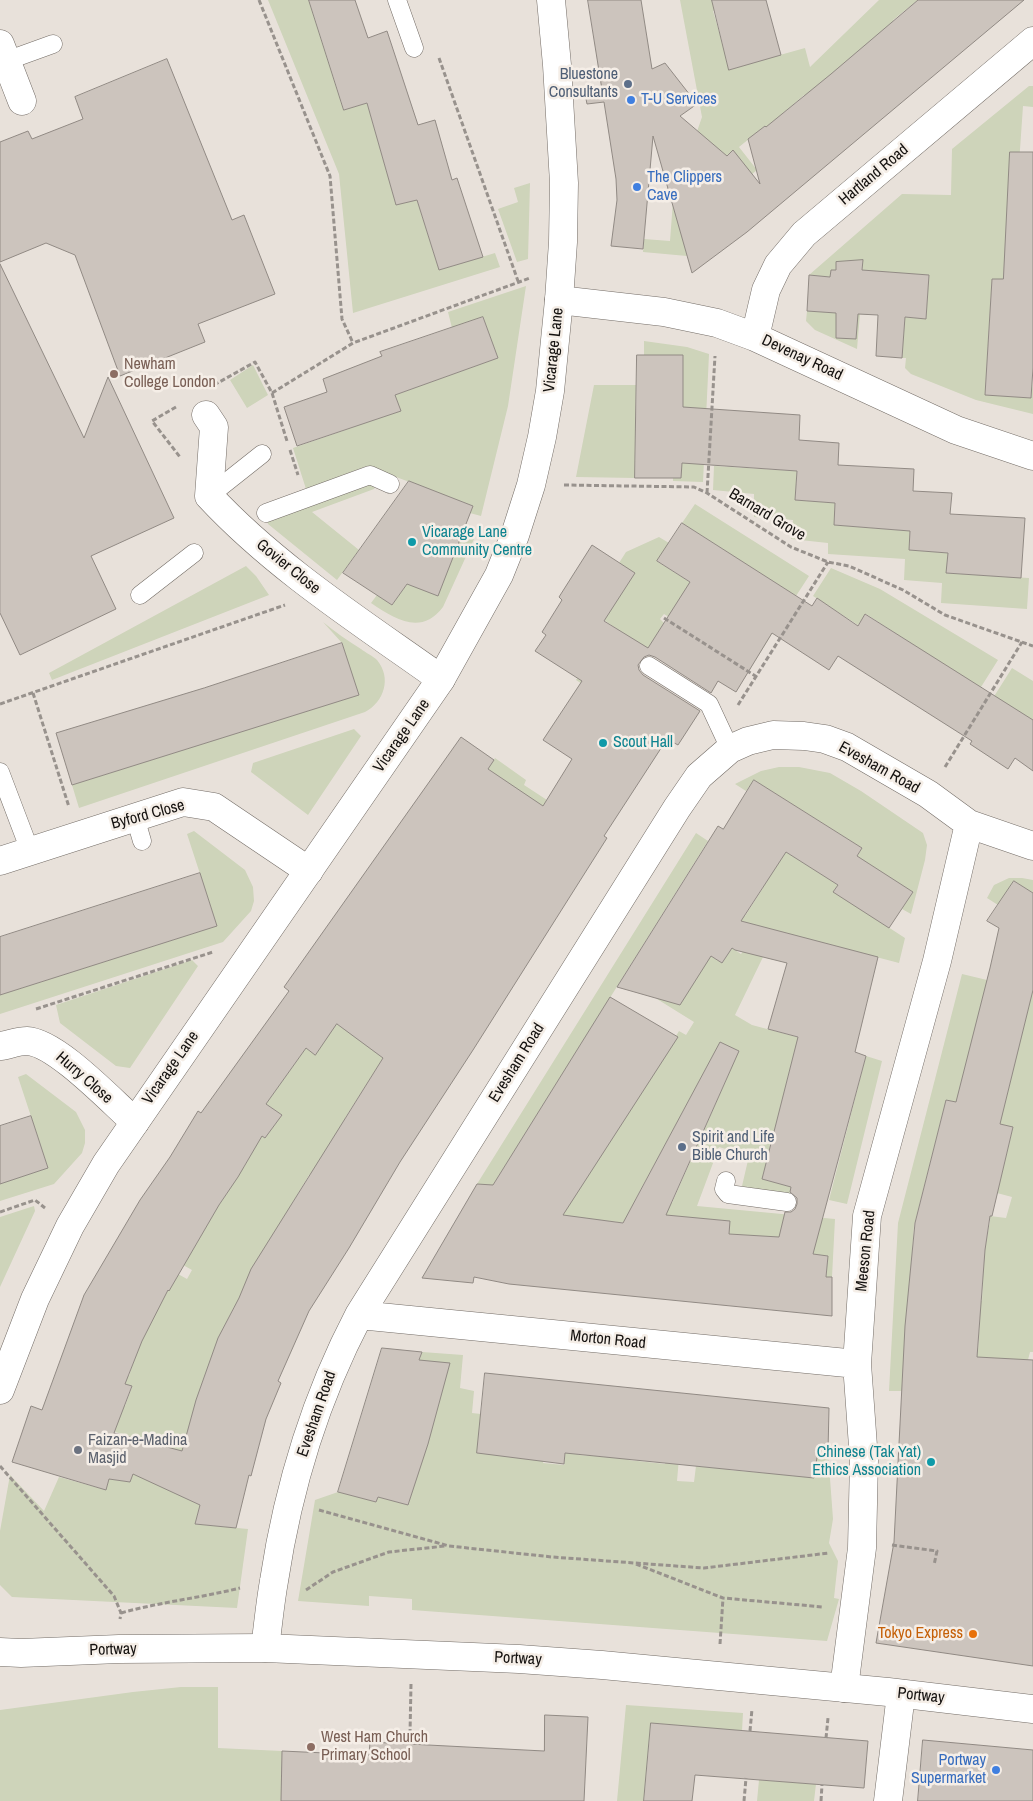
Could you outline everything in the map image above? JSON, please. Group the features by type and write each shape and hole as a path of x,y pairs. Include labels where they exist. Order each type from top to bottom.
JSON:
{"street":[{"name":"Vicarage Lane","path":"0,1390 35,1299 70,1226 106,1164 441,679 499,576 531,485 550,391 559,300 564,183 552,0"},
{"name":"Hartland Road","path":"755,337 766,290 778,265 804,234 1033,41"},
{"path":"3,53 22,101"},
{"name":"Devenay Road","path":"559,300 664,312 717,323 755,337 956,430 1033,456"},
{"path":"206,414 214,427 209,496"},
{"name":"Govier Close","path":"209,496 236,524 318,591 441,679"},
{"name":"Evesham Road","path":"265,1648 274,1580 290,1503 305,1444 325,1387 342,1347 359,1315 677,808 699,776 739,745 772,735 825,739 847,747 928,794 969,824 1033,846"},
{"name":"Byford Close","path":"0,861 79,835 139,829 184,802 214,807 309,872"},
{"name":"Meeson Road","path":"844,1688 862,1545 864,1460 857,1364 867,1216 937,961 969,824"},
{"name":"Hurry Close","path":"0,1046 28,1041 50,1049 76,1069 134,1122"},
{"name":"Morton Road","path":"359,1315 857,1364"},
{"name":"Portway","path":"0,1652 265,1648 411,1654 592,1664 844,1688 1033,1709"},
{"path":"888,1801 901,1694"}],"lane":[{"path":"397,0 414,48"},
{"path":"3,53 53,44"},
{"path":"209,496 262,454"},
{"path":"266,513 370,475 390,484"},
{"path":"140,595 194,553"},
{"path":"649,666 709,704 739,745"},
{"path":"0,772 30,851"},
{"path":"726,1182 724,1189 728,1194 787,1202"}],"path":[{"path":"259,0 330,176 342,319 353,343"},
{"path":"439,56 518,281"},
{"path":"272,393 353,343 518,281 561,268"},
{"path":"707,493 717,323"},
{"name":"Barnard Grove","path":"531,485 694,487 707,493 791,547 828,562 849,566 903,590 945,615 1033,646"},
{"path":"739,745 733,712 757,677 828,562"},
{"path":"0,704 295,602 318,591"},
{"path":"664,618 757,677"},
{"path":"928,794 1022,642"},
{"path":"33,693 79,835"},
{"path":"28,1012 237,944 256,946"},
{"path":"0,1212 35,1200 70,1226"},
{"path":"0,1466 114,1596 121,1613 119,1649"},
{"path":"290,1503 449,1546 552,1557 704,1568 862,1545 937,1551 934,1565"},
{"path":"270,1614 333,1572 388,1552 449,1546"},
{"path":"633,1563 723,1598 855,1610"},
{"path":"121,1613 150,1605 207,1597 274,1580"},
{"path":"720,1644 723,1598"},
{"path":"410,1734 411,1654"},
{"path":"750,1731 752,1708"},
{"path":"826,1738 828,1714"},
{"path":"744,1801 746,1778"},
{"path":"821,1801 822,1785"}],"green space":[{"path":"268,0 309,0 344,110 367,103 396,204 417,200 439,270 495,253 500,267 353,313 339,174"},
{"path":"680,0 724,0 726,7 713,11 730,69 805,48 810,67 879,0 918,0 893,20 911,42 822,116 804,95 778,118 783,149 765,126 739,147 757,170 751,175 731,152 701,177 682,234 687,256 643,252 644,239 670,241 673,201 702,117"},
{"path":"1029,86 1033,86 1033,107 1023,106 1019,164 1003,279 992,279 985,394 1031,398 1033,382 1033,414 976,400 911,374 905,368 906,358 902,358 905,317 926,319 929,275 862,271 863,261 831,270 830,277 809,275 902,194 951,195 952,149"},
{"path":"530,183 528,259 517,262 498,209 518,202 514,188"},
{"path":"526,286 508,406 481,516 470,513 473,506 367,466 306,489 293,448 400,411 395,395 498,358 483,317 452,328 448,312"},
{"path":"807,311 860,314 857,349 815,330 806,321"},
{"path":"644,341 687,347 709,354 703,482 673,481 673,478 681,478 683,356 644,355"},
{"path":"253,365 268,395 247,408 230,380"},
{"path":"594,385 636,385 635,478 576,477"},
{"path":"714,466 797,471 795,500 835,503 834,525 910,531 909,550 948,553 947,573 1029,578 1027,609 941,603 942,583 904,580 905,559 828,554 828,543 791,539 793,520 754,517 754,494 713,490"},
{"path":"376,482 374,489 312,512 359,550 337,580 268,524 267,519"},
{"path":"695,504 809,576 796,596 682,523"},
{"path":"461,535 474,539 443,607 435,616 417,623 408,622 389,614 371,603 377,595 392,605 407,584"},
{"path":"659,537 669,543 658,562 772,634 750,669 664,614 660,619 664,623 613,704 576,680 583,669 624,634 604,620 619,563 626,552"},
{"path":"246,566 256,576 269,595 52,680 49,673"},
{"path":"831,568 880,589 998,660 954,730 951,727 920,649 866,614 858,625 813,596"},
{"path":"323,622 377,660 382,667 385,682 384,689 372,708 365,712 79,808 72,785 358,695 342,643"},
{"path":"1012,668 1033,681 1033,720 993,698"},
{"path":"354,729 361,736 308,815 251,772 253,763"},
{"path":"495,758 526,780 524,785 547,800 345,1118 371,1135 309,1175 293,1202 267,1308 234,1307 223,1329 198,1398 171,1491 200,1505 195,1524 248,1529 237,1608 12,1597 0,1585 0,1531 10,1475 44,1511 59,1477 106,1490 109,1479 130,1482 141,1440 106,1429 119,1405 125,1406 132,1387 115,1380 100,1365 129,1376 134,1360 141,1277 169,1291 178,1274 187,1279 192,1270 183,1265 210,1220 184,1204 219,1205 228,1192 203,1178 244,1167 251,1155 226,1140 228,1112 265,1138 282,1115 266,1104 306,1048 315,1054 301,999 343,1028 509,784 488,769"},
{"path":"779,767 799,767 830,773 861,791 923,833 927,845 925,860 911,914 902,909 913,892 857,857 862,848 754,780 746,791 735,784 761,771"},
{"path":"742,824 838,885 834,892 905,938 899,963 781,932 774,960 763,957 735,1015 752,1025 827,1045 796,1046 762,1179 791,1187 789,1197 742,1186 749,1156 719,1147 697,1206 835,1219 832,1277 826,1277 828,1256 810,1254 729,1234 729,1221 712,1219 711,1232 561,1216 489,1185 477,1184 696,833 708,841 493,1185 670,1046 679,1031 686,1035 694,1022 657,999 691,944 722,963 732,948 741,954 750,941 718,900 745,916 763,888","holes":["712,1058 731,1069 672,1203 635,1200"]},
{"path":"194,831 245,870 253,887 254,901 251,911 223,942 0,1014 0,995 217,926 187,834"},
{"path":"1009,878 1033,880 1033,893 1014,881 998,905 987,898 994,885"},
{"path":"1033,944 1033,1352 1030,1352 1021,1387 1033,1407 1033,1598 970,1357 949,1350 978,1351 980,1317 952,1300 982,1301 984,1254 990,1221 961,1216 1006,1218 1012,1197 997,1193 1013,1128 984,1120 986,1110 946,1100 914,1226 902,1391 889,1391 898,1223 962,974 987,980 1004,1107 1032,992"},
{"path":"192,960 198,966 130,1068 116,1066 60,1023 56,1005"},
{"path":"866,1056 882,1061 847,1204 829,1200"},
{"path":"26,1074 76,1112 85,1130 85,1143 82,1153 54,1184 0,1201 0,1183 48,1168 18,1077"},
{"path":"34,1206 35,1211 0,1287 0,1217"},
{"path":"422,1352 463,1355 460,1388 474,1391 472,1413 481,1414 544,1451 543,1463 564,1465 568,1424 578,1455 614,1457 631,1430 628,1460 665,1464 668,1434 681,1435 677,1481 694,1482 696,1466 714,1468 717,1439 732,1440 729,1470 764,1473 767,1444 778,1474 814,1478 818,1450 828,1451 833,1519 829,1543 838,1561 834,1598 839,1599 827,1641 412,1610 412,1599 369,1596 369,1606 298,1601 315,1500 338,1492 376,1502 378,1497 408,1505 419,1362"},
{"path":"181,1687 218,1687 218,1748 282,1751 281,1801 0,1801 0,1710"},
{"path":"626,1705 743,1713 742,1731 651,1723 644,1801 617,1801"},
{"path":"759,1780 816,1784 814,1801 757,1801"}],"building":[{"path":"309,0 355,0 368,38 387,31 418,125 435,120 452,180 457,178 483,257 439,270 417,200 396,205 367,103 344,110"},
{"path":"588,0 641,0 652,69 665,63 697,104 680,116 727,156 733,150 760,184 748,139 766,127 831,74 918,0 1024,0 747,232 692,273 653,136 643,249 611,246 617,200 616,179 604,102 587,104 586,99 602,92"},
{"path":"712,0 766,0 781,55 729,70"},
{"path":"167,59 232,220 244,215 275,294 198,324 205,342 120,376 75,255 46,243 0,262 0,142 28,131 32,139 83,119 75,97"},
{"path":"1010,152 1033,152 1033,368 1031,398 985,395 992,279 1003,279"},
{"path":"863,260 862,270 929,275 926,319 905,317 902,358 876,356 878,315 858,314 856,339 836,338 836,313 807,311 809,275 830,277 831,270 836,270 836,262"},
{"path":"0,264 84,438 108,377 174,518 91,556 116,609 20,655 0,613"},
{"path":"483,317 498,358 395,395 401,411 297,446 284,407 327,392 323,379 382,356 380,352"},
{"path":"637,355 683,355 683,407 800,415 799,440 839,443 838,465 914,469 913,491 952,493 950,514 1025,518 1021,578 946,573 948,553 909,550 910,531 834,525 835,503 795,500 797,471 682,463 681,478 635,478"},
{"name":"Vicarage Lane Community Centre","path":"409,481 473,506 438,596 407,584 392,605 343,573"},
{"path":"682,523 812,606 817,598 858,626 865,614 1033,720 1033,771 1015,758 1008,769 970,744 972,741 838,656 829,670 772,633 736,692 718,681 711,693 655,657 649,655 644,657 638,665 643,675 700,711 678,745 667,739 604,836 607,838 400,1162 309,1311 278,1381 281,1383 266,1419 251,1476 249,1475 236,1528 195,1524 200,1505 133,1474 130,1482 109,1479 106,1490 12,1462 31,1406 42,1410 84,1295 140,1200 170,1157 198,1111 201,1113 289,991 284,987 461,737 494,760 488,769 543,806 572,759 543,740 582,681 535,651 546,635 542,632 562,600 559,597 592,545 635,573 604,621 648,648 690,582 657,561","holes":["337,1024 383,1058 251,1269 239,1298 218,1338 196,1400 182,1451 114,1433 132,1386 125,1384 142,1341 168,1290 219,1205 262,1136 265,1138 282,1115 266,1104 306,1048 315,1055"]},
{"path":"342,643 359,695 72,785 56,733 204,688"},
{"path":"754,780 862,848 857,856 913,892 889,928 833,892 838,885 786,852 741,921 878,957 855,1052 866,1056 813,1254 828,1256 826,1277 832,1277 832,1316 509,1284 474,1277 473,1283 422,1278 477,1184 493,1185 610,997 678,1037 563,1215 623,1223 720,1042 739,1051 666,1215 730,1221 729,1234 779,1237 785,1212 791,1212 795,1209 797,1198 790,1192 791,1187 762,1179 798,1037 768,1029 787,963 732,948 722,963 711,956 680,1005 617,987 718,826 723,829"},
{"path":"200,873 217,926 0,995 0,937"},
{"path":"1014,881 1033,893 1033,990 1000,1124 1013,1127 992,1216 990,1216 985,1250 977,1357 1033,1360 1033,1666 876,1643 894,1542 905,1326 915,1223 946,1100 956,1102 990,968 999,928 987,921"},
{"path":"31,1116 48,1168 0,1184 0,1126"},
{"path":"382,1348 422,1352 419,1360 450,1363 428,1444 408,1505 378,1497 376,1502 338,1492"},
{"path":"485,1373 829,1408 828,1451 818,1450 814,1478 565,1453 564,1464 477,1453"},
{"path":"545,1715 588,1717 584,1801 281,1801 282,1751 369,1755 370,1742 544,1751"},
{"path":"651,1723 868,1741 864,1788 695,1775 692,1801 644,1801"},
{"path":"923,1740 1033,1750 1033,1801 918,1801"}],"place":[{"name":"Bluestone Consultants","path":"628,84"},
{"name":"T-U Services","path":"631,100"},
{"name":"The Clippers Cave","path":"637,187"},
{"name":"Newham College London","path":"114,374"},
{"name":"Vicarage Lane Community Centre","path":"412,542"},
{"name":"Scout Hall","path":"603,743"},
{"name":"Spirit and Life Bible Church","path":"682,1147"},
{"name":"Faizan-e-Madina Masjid","path":"78,1450"},
{"name":"Chinese (Tak Yat) Ethics Association","path":"931,1462"},
{"name":"Tokyo Express","path":"973,1634"},
{"name":"West Ham Church Primary School","path":"311,1747"},
{"name":"Portway Supermarket","path":"996,1770"}]}
